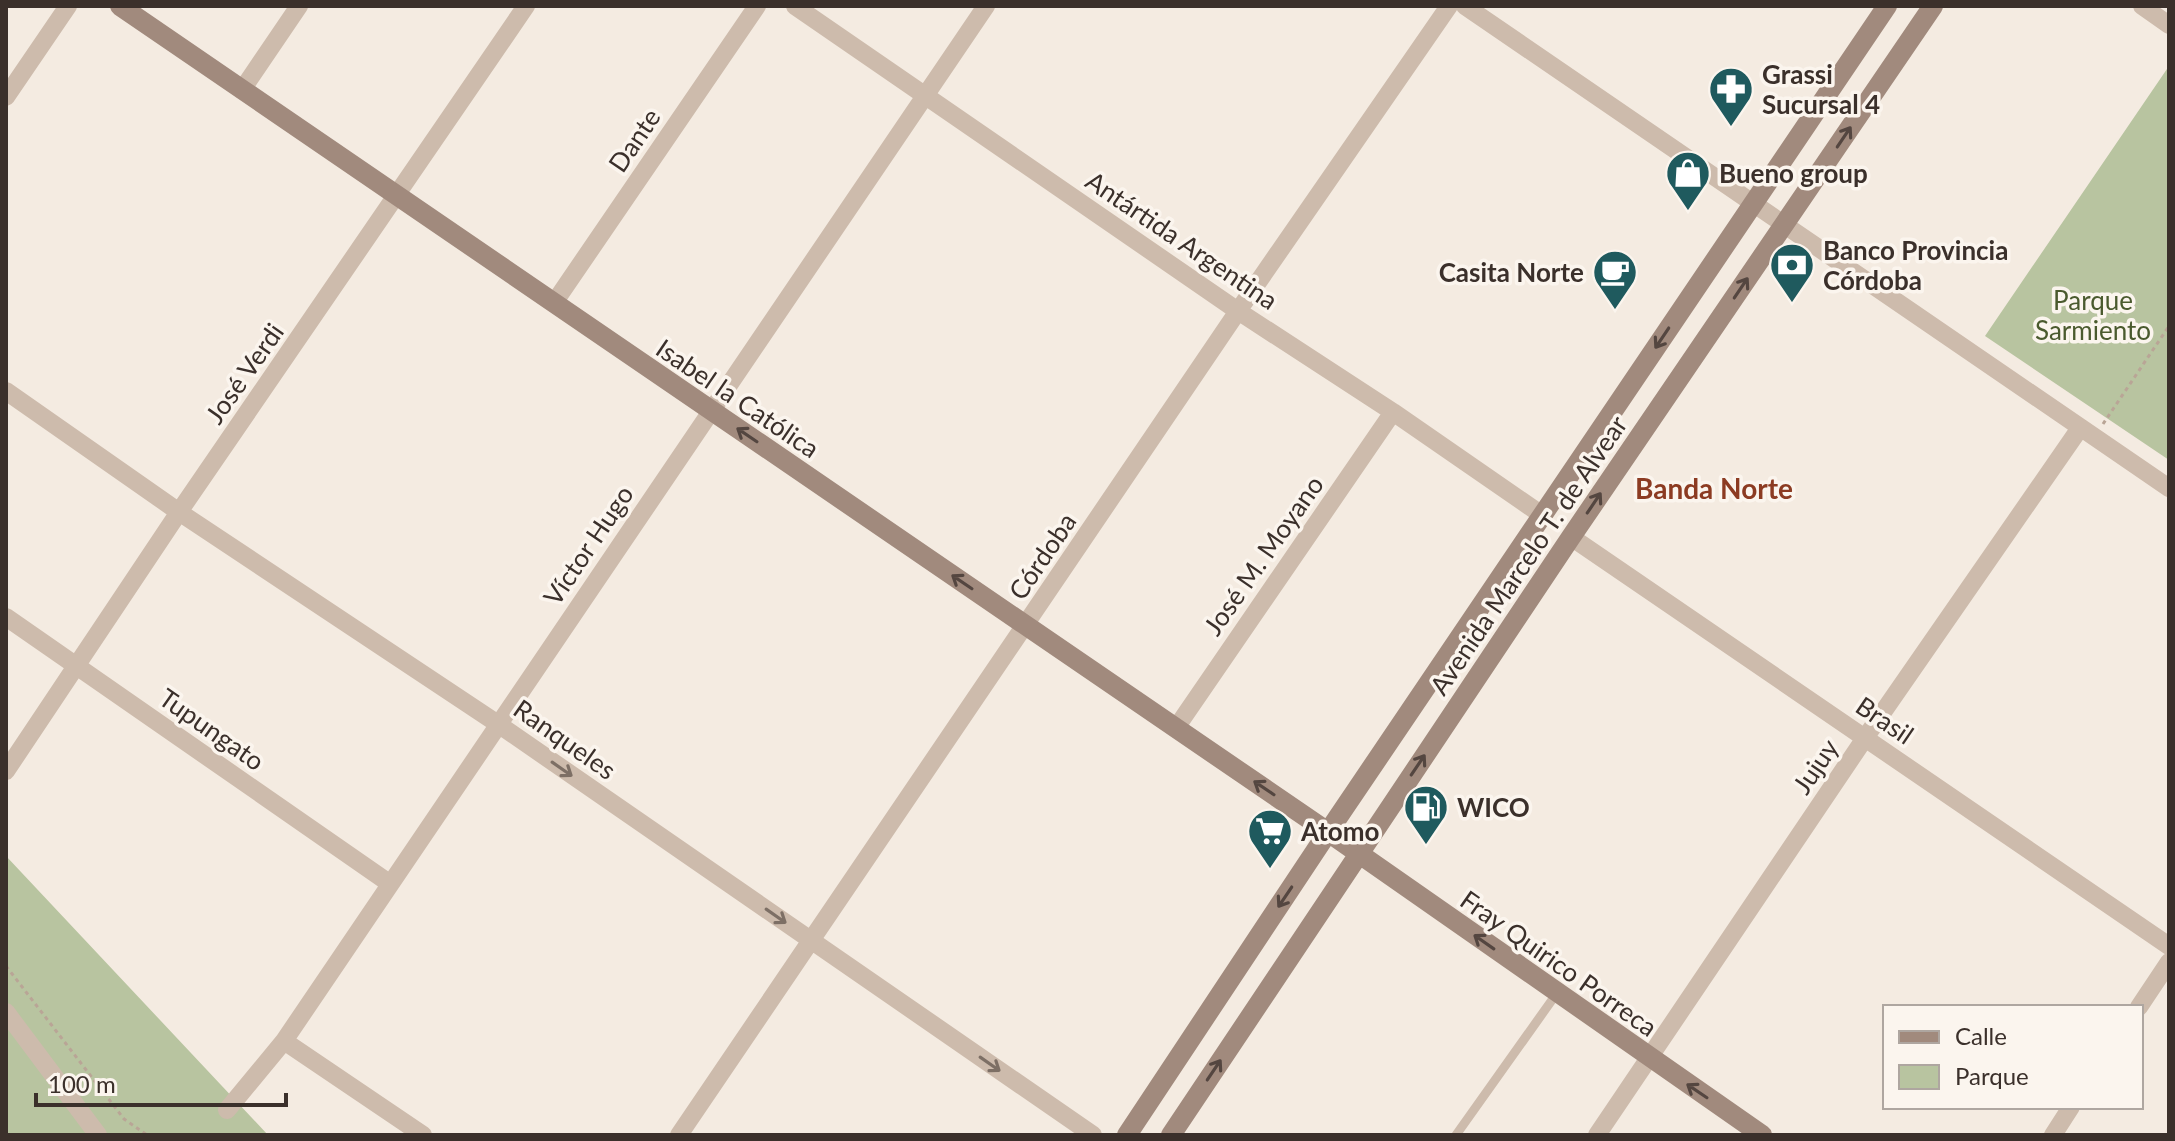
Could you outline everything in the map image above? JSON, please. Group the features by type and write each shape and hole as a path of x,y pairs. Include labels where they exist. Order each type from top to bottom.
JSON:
{"main road":[{"name":"Isabel la Católica","path":"120,6 1328,832"},
{"name":"Avenida Marcelo T. de Alvear","path":"1127,1135 1328,832 1887,6"},
{"name":"Avenida Marcelo T. de Alvear","path":"1171,1135 1571,537 1933,6"},
{"name":"Fray Quirico Porreca","path":"1328,832 1762,1135"}],"street":[{"path":"6,97 68,6"},
{"path":"242,90 299,6"},
{"name":"José Verdi","path":"6,771 179,512 526,6"},
{"name":"Dante","path":"554,303 757,6"},
{"name":"Antártida Argentina","path":"795,6 1238,311 1393,412 1542,515"},
{"name":"Víctor Hugo","path":"227,1110 284,1041 986,6"},
{"name":"Córdoba","path":"679,1135 1238,311 1449,6"},
{"path":"1465,6 2169,488"},
{"path":"2142,6 2169,25"},
{"name":"Ranqueles","path":"6,391 179,512 498,724 1093,1135"},
{"name":"José M. Moyano","path":"1176,728 1393,412"},
{"name":"Jujuy","path":"1597,1135 1865,738 2087,432"},
{"name":"Brasil","path":"1571,537 2169,946"},
{"name":"Tupungato","path":"6,617 389,883"},
{"path":"2140,1005 2169,962"},
{"path":"6,1012 98,1135"},
{"path":"284,1041 423,1135"},
{"path":"2053,1135 2070,1109"}],"lane":[{"path":"1456,1135 1557,993"}],"path":[{"path":"2087,432 2169,326"},
{"path":"6,966 115,1109 147,1135"}],"green space":[{"name":"Parque Sarmiento","path":"2169,66 2169,460 1985,336"},
{"path":"6,856 268,1135 6,1135"}],"place":[{"name":"Grassi Sucursal 4","path":"1731,128"},
{"name":"Bueno group","path":"1688,212"},
{"name":"Banco Provincia Córdoba","path":"1792,304"},
{"name":"Casita Norte","path":"1615,311"},
{"name":"WICO","path":"1426,846"},
{"name":"Atomo","path":"1270,870"}],"district":[{"name":"Banda Norte","path":"1714,488"}]}
